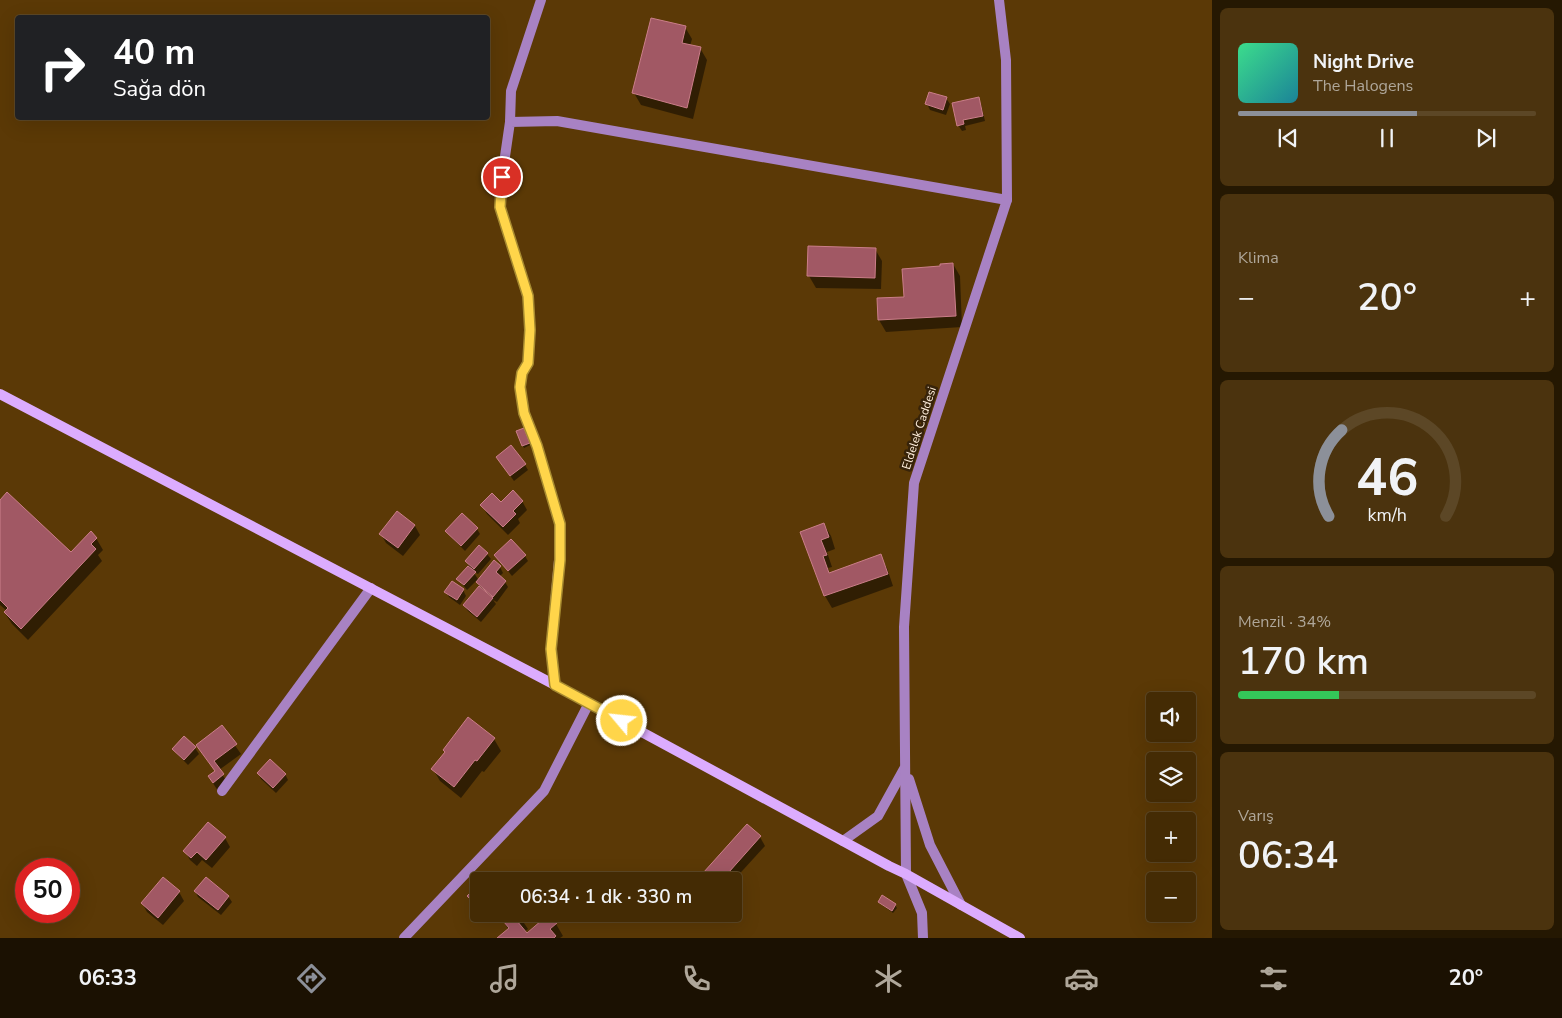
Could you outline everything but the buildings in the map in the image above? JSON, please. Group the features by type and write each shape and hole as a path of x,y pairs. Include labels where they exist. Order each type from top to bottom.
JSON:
{"main road":[{"path":"0,394 555,685 906,874 1020,938"}],"street":[{"path":"541,0 511,91 510,122 502,177 500,207 528,296 530,330 528,363 522,373 520,387 524,413 537,446 560,524 560,560 551,649 555,685"},
{"name":"Eldelek Caddesi","path":"906,874 904,627 914,483 1007,200 1006,60 999,0"},
{"path":"510,122 557,122 1007,200"},
{"path":"222,790 371,588"},
{"path":"404,938 544,791 588,703"},
{"path":"843,841 878,816 905,768"},
{"path":"905,768 930,845 961,905"},
{"path":"906,874 922,913 923,938"}],"route":[{"path":"502,177 500,207 528,296 530,330 528,363 522,373 520,387 524,413 537,446 560,524 560,560 551,649 555,685 622,721"}]}
